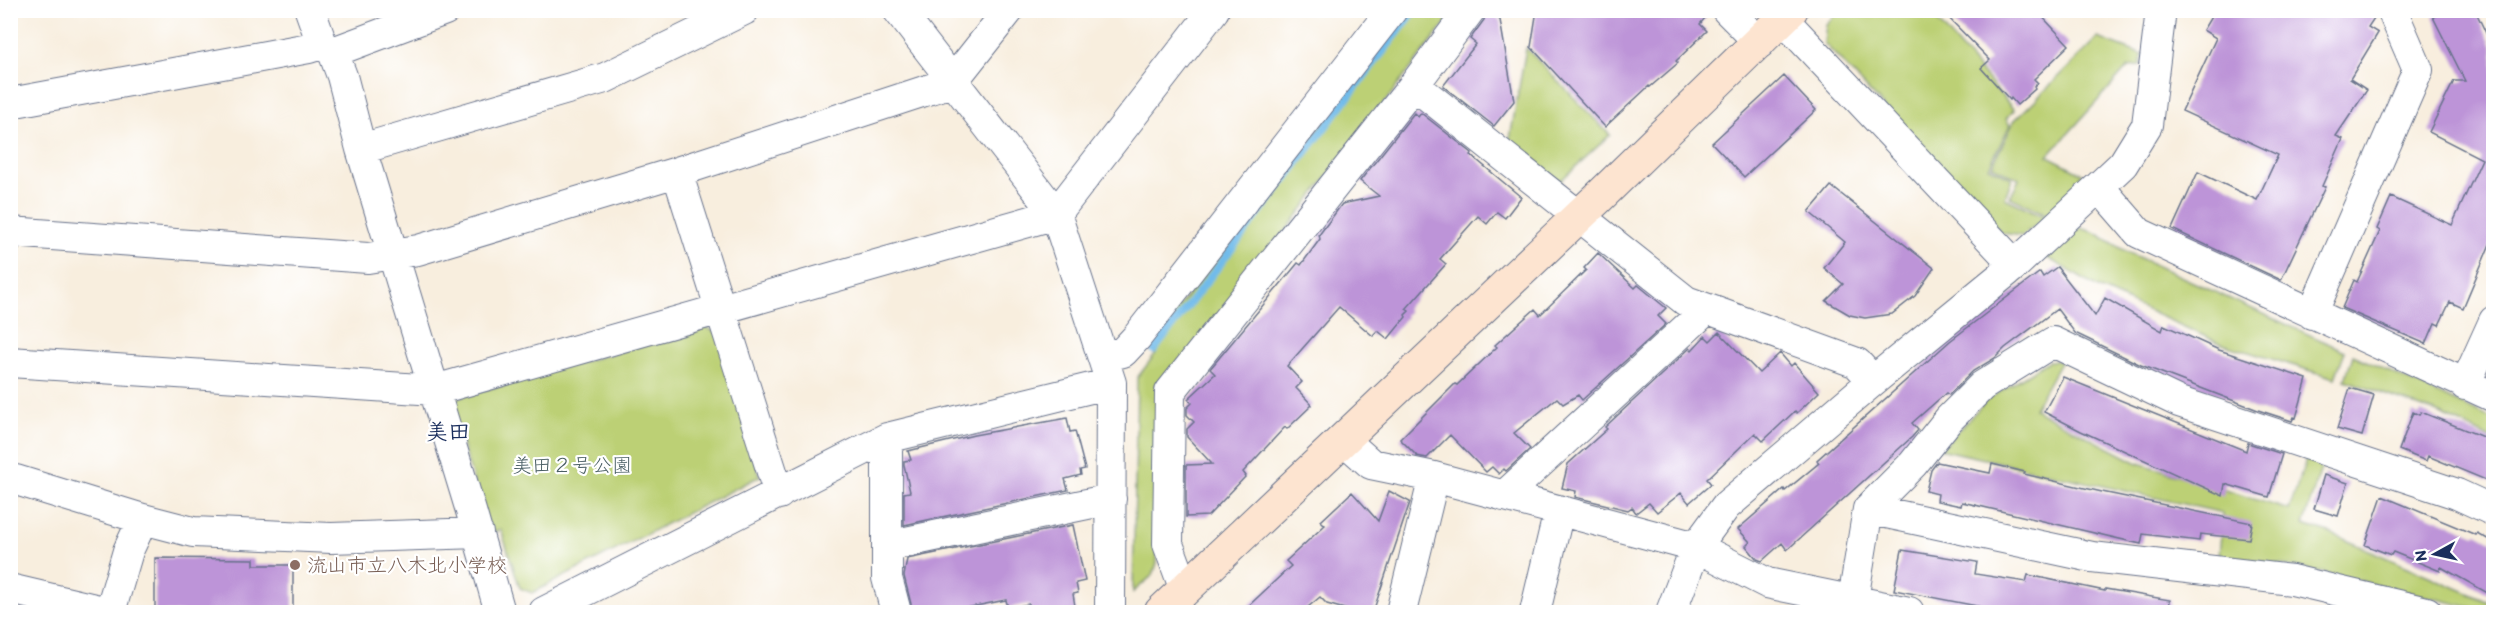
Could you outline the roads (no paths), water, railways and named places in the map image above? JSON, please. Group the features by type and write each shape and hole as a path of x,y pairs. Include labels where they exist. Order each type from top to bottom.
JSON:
{"street":[{"path":"310,10 342,76 361,150 500,612"},
{"path":"10,103 309,48 327,48 445,10"},
{"path":"361,150 605,78 744,10"},
{"path":"898,10 1056,214 1107,370 1111,499 1110,612"},
{"path":"10,232 368,258 418,250 677,172 952,82 1009,10"},
{"path":"10,362 435,390 1056,214 1214,10"},
{"path":"544,612 887,438 1107,370 1137,337 1392,10"},
{"path":"1185,590 1168,544 1170,392 1414,85 1470,10"},
{"path":"1727,10 1760,43"},
{"path":"1671,612 1696,547 1726,506 1873,381 2015,265 2100,188 2123,164 2147,125 2160,10"},
{"path":"2312,314 2418,70 2392,10"},
{"path":"1161,612 1580,215 1787,15 2015,265"},
{"path":"1414,85 1686,301 1857,363 1873,381"},
{"path":"677,172 779,494"},
{"path":"2100,188 2139,233 2493,397"},
{"path":"1504,496 1707,309"},
{"path":"2465,385 2493,321"},
{"path":"1852,607 1868,509 1913,464 1949,419 1982,386 2053,342 2179,402 2446,490 2493,511"},
{"path":"887,438 887,578 896,612"},
{"path":"1344,440 1371,464 1434,477 1696,547 1767,584 1852,607 1909,612"},
{"path":"1401,612 1434,477"},
{"path":"10,481 16,480 193,532 331,538 478,533"},
{"path":"887,546 1111,499"},
{"path":"1868,509 2092,557 2292,580 2427,612"},
{"path":"1535,612 1559,511"},
{"path":"10,589 109,612 128,551 143,519"}],"waterway":[{"path":"1154,350 1415,10"}],"place":[{"name":"流山市立八木北小学校","path":"295,565"}],"district":[{"name":"美田","path":"448,431"}],"park label":[{"name":"美田２号公園","path":"572,465"}]}
